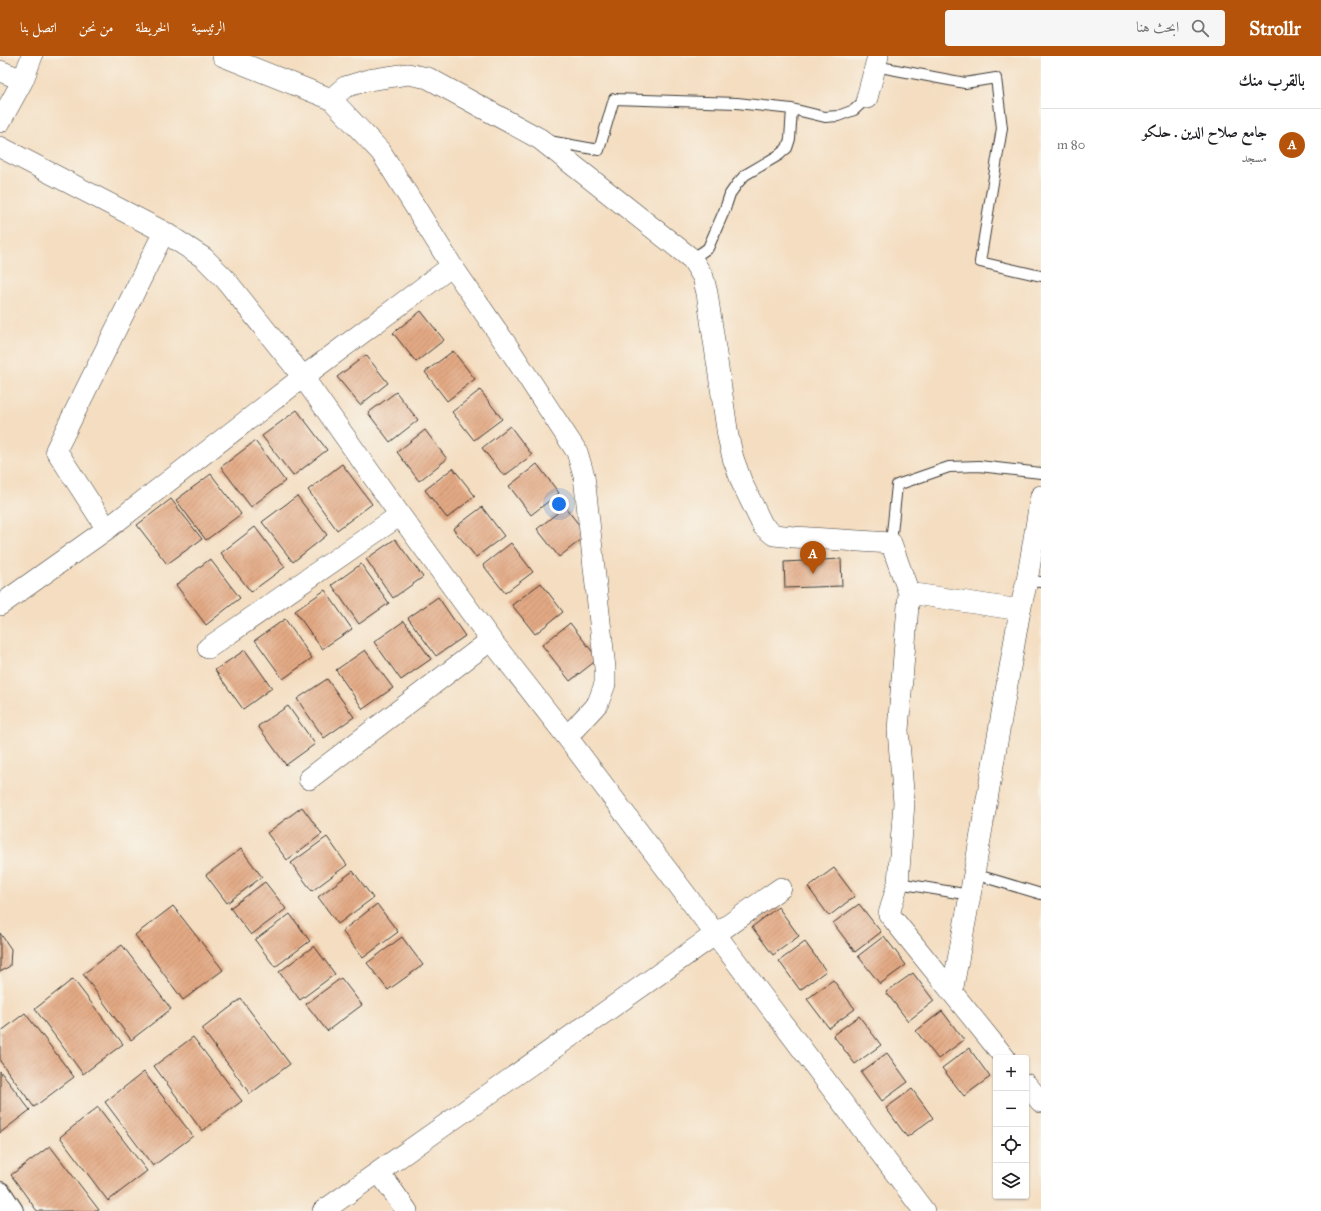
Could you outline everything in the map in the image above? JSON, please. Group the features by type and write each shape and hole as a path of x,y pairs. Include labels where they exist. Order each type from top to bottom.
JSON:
{"street":[{"path":"0,122 23,80 32,56"},
{"path":"224,56 330,99 381,152 452,266 577,452 584,476 605,668 605,684 598,703 567,737"},
{"path":"867,98 877,61"},
{"path":"0,71 23,80"},
{"path":"330,99 345,87 368,80 408,74 428,78 540,139 692,260 703,277 707,293 728,436 733,458 742,483 763,526 774,535 891,543 908,593 898,730 904,803 898,883 889,914 1003,1055"},
{"path":"0,147 164,232 204,258 224,279 303,377 400,515 491,640 567,737 924,1211"},
{"path":"107,529 56,450 164,232"},
{"path":"0,605 107,529 303,377 452,266"},
{"path":"952,992 1020,610 1034,581 1041,496"},
{"path":"208,648 400,515"},
{"path":"908,593 1020,610"},
{"path":"309,779 491,640"},
{"path":"323,1211 781,888"},
{"path":"1029,1088 1041,1102"},
{"path":"379,1172 407,1211"},
{"path":"0,1193 12,1211"}],"lane":[{"path":"877,61 965,83 996,78 1002,128 980,262 1041,276"},
{"path":"540,139 599,150 614,99 737,103 792,109 825,116 838,116 854,110 867,98"},
{"path":"692,260 708,248 730,194 737,184 745,175 779,155 787,148 790,140 792,109"},
{"path":"891,543 897,485 949,467 979,466 1041,473"},
{"path":"974,874 1041,894"},
{"path":"898,883 970,895"}],"building":[{"path":"421,311 444,340 416,362 393,333"},
{"path":"453,351 475,379 447,401 425,372"},
{"path":"366,355 388,383 360,405 337,377"},
{"path":"480,390 502,419 474,440 452,412"},
{"path":"396,392 418,420 390,442 368,413"},
{"path":"297,410 327,450 293,476 262,436"},
{"path":"510,426 532,455 504,476 482,448"},
{"path":"425,430 447,459 419,481 397,452"},
{"path":"255,441 285,481 251,507 221,467"},
{"path":"342,464 372,504 337,530 308,490"},
{"path":"537,464 559,493 531,515 509,486"},
{"path":"453,468 475,496 447,518 425,490"},
{"path":"211,474 241,514 206,540 176,500"},
{"path":"297,496 327,535 293,562 262,522"},
{"path":"171,499 202,539 167,564 137,525"},
{"path":"482,507 504,536 476,557 453,529"},
{"path":"565,507 587,535 559,557 537,529"},
{"path":"255,527 285,567 251,592 221,553"},
{"path":"395,539 423,577 393,598 366,559"},
{"path":"511,543 533,572 505,593 483,565"},
{"path":"210,559 240,598 206,625 176,585"},
{"path":"841,559 842,586 785,588 784,562"},
{"path":"361,564 389,603 359,624 332,585"},
{"path":"541,583 563,612 535,634 512,605"},
{"path":"325,590 352,629 322,649 295,611"},
{"path":"438,597 465,636 436,656 408,618"},
{"path":"285,619 312,658 283,679 255,640"},
{"path":"404,621 431,659 401,680 374,642"},
{"path":"570,623 598,659 570,681 542,645"},
{"path":"245,650 272,688 243,709 215,670"},
{"path":"365,650 393,688 363,709 336,670"},
{"path":"327,679 354,717 324,738 297,699"},
{"path":"288,706 315,744 286,765 258,726"},
{"path":"302,807 322,834 287,860 267,833"},
{"path":"327,837 347,865 312,891 291,863"},
{"path":"241,849 262,877 227,903 206,875"},
{"path":"834,868 855,896 829,916 808,887"},
{"path":"353,871 373,898 338,924 318,897"},
{"path":"265,882 286,909 251,935 230,908"},
{"path":"377,904 398,932 363,958 342,931"},
{"path":"859,904 881,932 855,952 833,923"},
{"path":"173,906 223,970 183,1000 135,935"},
{"path":"778,907 799,936 773,955 752,927"},
{"path":"290,914 310,941 275,967 255,940"},
{"path":"0,933 11,949 10,966 0,972"},
{"path":"884,936 906,965 880,984 858,956"},
{"path":"402,937 423,965 388,990 367,963"},
{"path":"805,942 826,971 800,990 779,961"},
{"path":"122,945 171,1009 131,1040 83,974"},
{"path":"314,946 335,974 300,1000 279,972"},
{"path":"913,973 934,1001 908,1021 886,992"},
{"path":"341,978 362,1005 327,1031 306,1004"},
{"path":"73,979 123,1044 83,1074 35,1009"},
{"path":"833,980 855,1009 829,1028 807,999"},
{"path":"241,999 290,1064 250,1094 202,1029"},
{"path":"942,1011 964,1040 938,1059 916,1031"},
{"path":"25,1013 74,1077 34,1107 0,1061 0,1032"},
{"path":"859,1016 881,1045 855,1064 833,1035"},
{"path":"193,1037 242,1101 202,1131 154,1066"},
{"path":"969,1048 990,1077 964,1096 942,1068"},
{"path":"887,1053 908,1082 882,1101 861,1072"},
{"path":"0,1071 30,1110 0,1133"},
{"path":"144,1072 193,1136 153,1166 105,1102"},
{"path":"912,1089 933,1118 907,1137 886,1108"},
{"path":"98,1107 147,1171 108,1201 60,1137"},
{"path":"50,1146 99,1210 37,1211 11,1175"}],"place":[{"name":"جامع صلاح الدين . حلكو","path":"813,574"}]}
